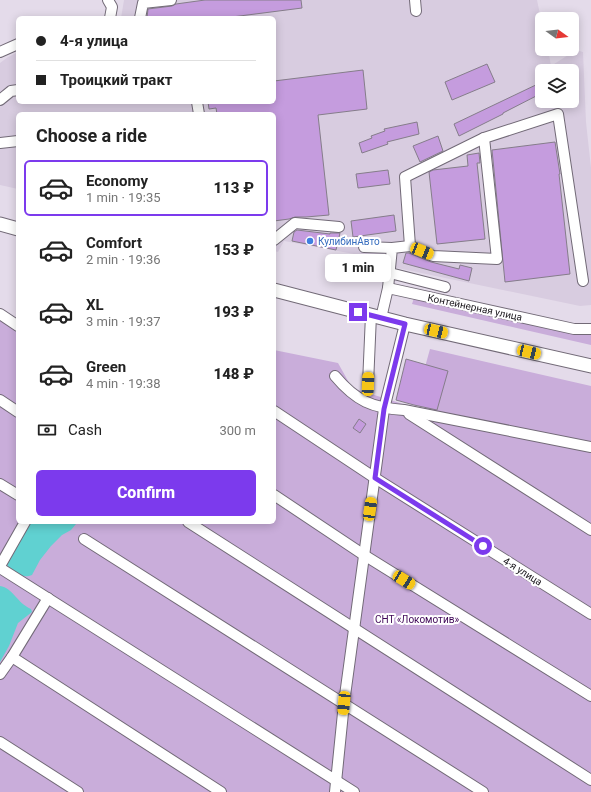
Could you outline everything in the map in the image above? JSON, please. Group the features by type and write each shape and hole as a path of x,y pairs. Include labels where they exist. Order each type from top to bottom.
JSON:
{"main road":[{"path":"0,224 16,228"},
{"path":"276,291 405,324 591,366"}],"street":[{"path":"140,16 143,3 171,0"},
{"path":"415,0 416,11"},
{"path":"110,1 112,7 110,16"},
{"path":"0,52 16,45"},
{"path":"0,100 11,90 16,90"},
{"path":"410,246 405,177 484,138 558,114 583,281"},
{"path":"364,247 392,248 410,246 433,256 497,259 484,138"},
{"path":"0,143 16,141"},
{"path":"276,238 295,223 339,227"},
{"path":"368,384 376,317 388,288 392,248"},
{"path":"390,273 445,287"},
{"name":"Контейнерная улица","path":"388,288 574,329 591,328"},
{"path":"0,314 16,325"},
{"path":"335,792 344,703 384,409 405,324"},
{"path":"335,376 346,389 360,399 384,409 404,410 591,447"},
{"path":"0,400 16,411"},
{"path":"404,410 591,530"},
{"name":"4-я улица","path":"276,412 375,478 591,614"},
{"path":"0,484 16,494"},
{"path":"276,496 364,555 591,696"},
{"path":"24,524 0,568 354,792"},
{"path":"191,524 591,780"},
{"path":"84,539 482,792"},
{"path":"0,674 48,598"},
{"path":"12,657 221,792"},
{"path":"0,742 78,792"}],"shaded area":[{"path":"124,0 537,0 540,12 535,12 535,56 549,56 551,64 535,64 535,108 579,108 579,64 554,64 567,56 579,56 579,51 583,52 586,122 591,168 591,305 580,306 354,259 354,254 284,241 278,252 276,252 276,112 16,112 16,189 0,185 0,63 16,53 16,104 276,104 276,16 121,16"}],"green space":[{"path":"414,298 591,333 591,345 412,304"},
{"name":"СНТ «Локомотив»","path":"0,317 16,327 16,524 276,524 276,350 338,363 352,388 425,411 436,370 425,367 430,349 591,386 591,792 0,792"}],"water":[{"path":"30,524 76,524 71,530 62,535 51,546 40,560 32,575 20,575 8,568 7,563"},
{"path":"0,586 12,593 22,603 31,609 32,612 18,623 9,646 0,662"}],"building":[{"path":"205,0 301,0 302,8 240,16 147,16 148,9 172,6 176,4"},
{"path":"487,64 495,82 452,100 445,82"},
{"path":"363,70 367,109 318,115 329,215 295,217 276,221 276,112 217,112 216,108 209,109 208,104 276,104 276,81"},
{"path":"535,85 535,97 459,136 454,124"},
{"path":"417,122 419,134 387,142 388,144 362,153 359,143 372,138 371,136 385,131 384,129"},
{"path":"438,136 443,151 420,162 413,146"},
{"path":"555,142 560,174 570,274 505,282 492,150"},
{"path":"479,153 480,163 477,163 485,239 437,244 429,172 433,170 468,166 467,155"},
{"path":"388,170 390,184 358,188 356,174"},
{"path":"394,215 396,231 353,237 351,221"},
{"path":"297,230 330,234 340,233 336,250 292,241 294,232"},
{"path":"406,253 431,262 459,269 460,265 472,268 469,281 403,263"},
{"path":"406,359 448,371 437,410 396,400"},
{"path":"359,419 366,424 360,433 353,428"}],"place":[{"name":"КулибинАвто","path":"310,241"}],"route":[{"path":"358,312 405,324 384,409 375,478 483,546"}]}
